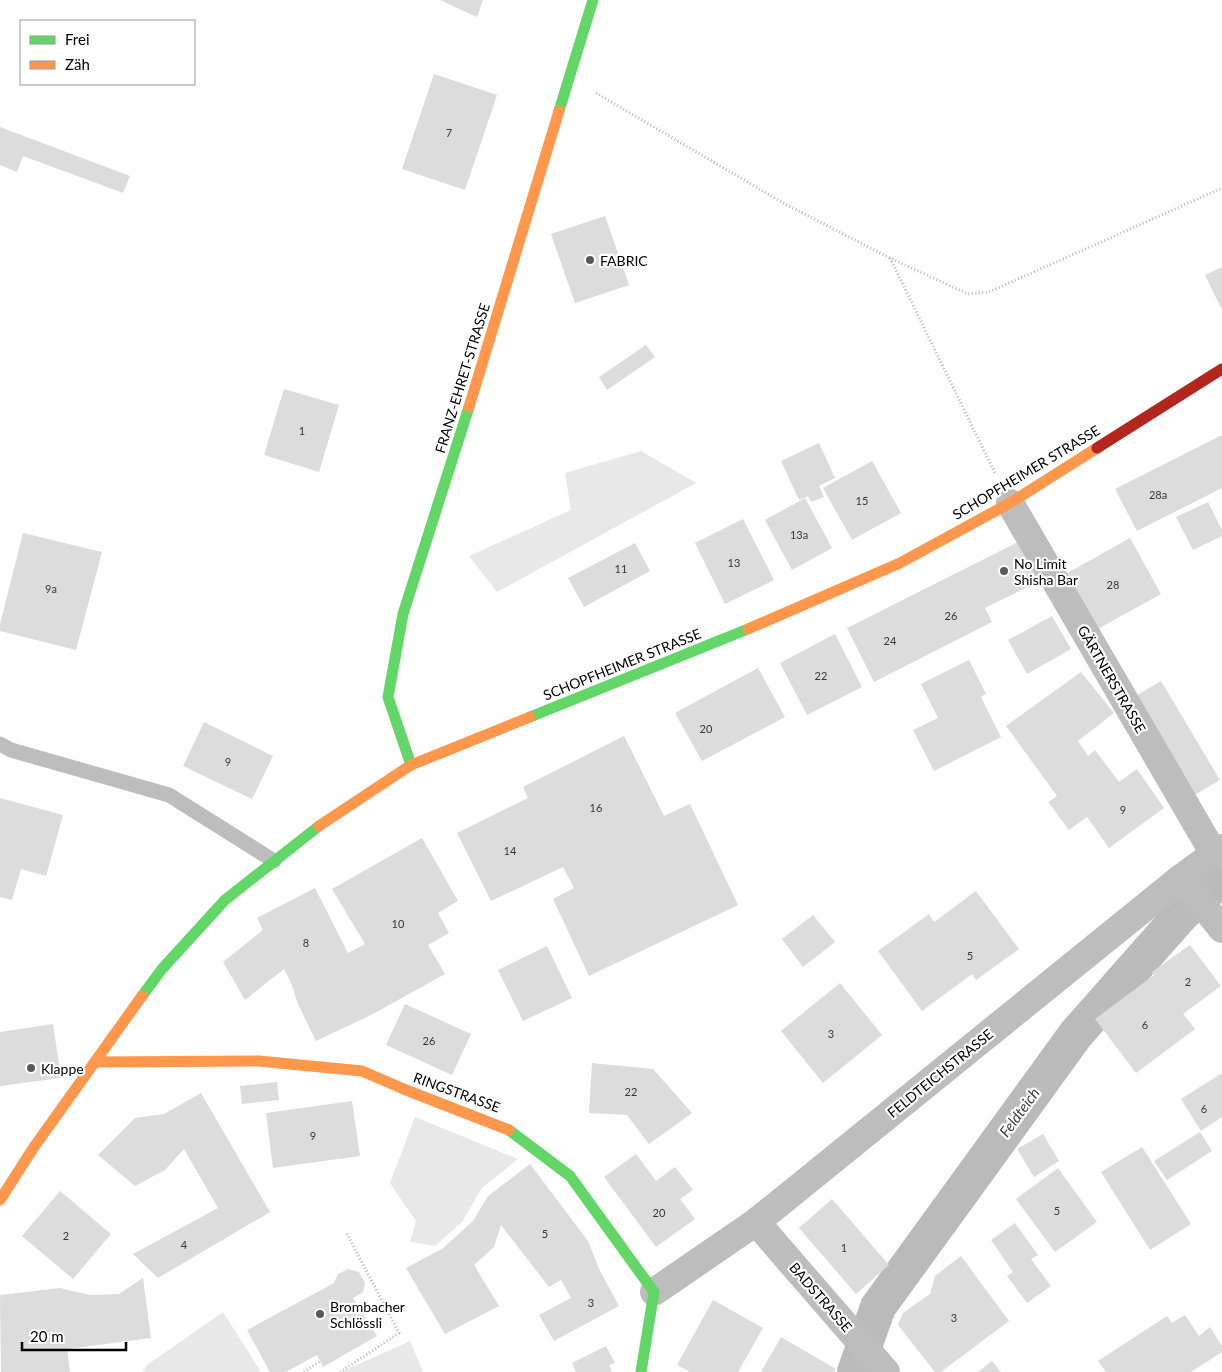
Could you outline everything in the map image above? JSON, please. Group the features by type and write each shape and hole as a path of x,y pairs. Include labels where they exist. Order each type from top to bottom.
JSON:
{"street":[{"name":"FRANZ-EHRET-STRASSE","path":"411,765 388,696 404,614 479,376 593,0"},
{"name":"SCHOPFHEIMER STRASSE","path":"0,1200 34,1147 162,969 225,900 314,828 411,765 797,609 900,563 1010,503 1222,368"},
{"name":"GÄRTNERSTRASSE","path":"1010,503 1218,851"},
{"name":"FELDTEICHSTRASSE","path":"654,1292 756,1222 1200,902 1218,851"},
{"name":"RINGSTRASSE","path":"95,1062 259,1061 362,1071 406,1090 506,1126 570,1176 654,1292"},
{"name":"BADSTRASSE","path":"756,1222 881,1366"},
{"path":"641,1372 654,1292"}],"lane":[{"path":"0,744 11,750 169,795 274,861"}],"path":[{"path":"570,78 785,204 890,258 968,294 989,292 1222,188"},
{"path":"890,258 1010,503"},
{"path":"340,1372 399,1333 346,1232"},
{"path":"304,1372 310,1370 320,1361"}],"shaded area":[{"path":"641,451 696,483 497,592 469,556 571,510 565,473"},
{"path":"415,1117 518,1159 482,1188 462,1222 435,1246 410,1242 416,1221 390,1183"},
{"path":"223,1312 261,1372 143,1372 147,1365"},
{"path":"410,1341 423,1372 341,1372"}],"building":[{"path":"440,0 483,0 477,17"},
{"path":"434,74 497,95 465,190 402,169"},
{"path":"0,127 130,176 123,193 23,156 17,172 0,165"},
{"name":"FABRIC","path":"605,216 629,285 575,303 551,234"},
{"path":"1222,267 1222,310 1205,275"},
{"path":"646,345 655,357 607,390 599,377"},
{"path":"284,389 339,405 319,472 264,455"},
{"path":"1222,435 1222,488 1137,531 1115,489"},
{"path":"819,443 835,478 819,486 824,497 811,502 808,496 799,500 781,461"},
{"path":"872,461 901,513 852,540 823,488"},
{"path":"805,498 832,548 792,570 765,520"},
{"path":"1208,502 1222,530 1222,536 1193,550 1176,517"},
{"path":"743,519 774,580 725,604 695,543"},
{"path":"23,533 102,552 76,650 0,631 0,624"},
{"path":"1130,538 1161,594 1096,630 1064,575"},
{"path":"1020,541 1040,581 985,608 992,622 874,682 847,628"},
{"path":"635,543 650,571 584,607 568,578"},
{"path":"1052,616 1071,649 1027,674 1008,640"},
{"path":"835,634 862,687 807,715 780,663"},
{"path":"969,660 986,694 981,697 1001,737 934,771 913,730 938,718 921,684"},
{"path":"758,668 785,717 702,761 675,713"},
{"path":"1081,672 1114,713 1078,741 1088,756 1095,750 1119,782 1137,769 1164,808 1109,848 1087,817 1069,830 1048,802 1057,796 1006,726"},
{"path":"1161,681 1220,780 1193,796 1134,697"},
{"path":"204,722 273,756 252,799 183,766"},
{"path":"624,736 664,816 690,804 738,905 589,976 553,899 574,888 563,867 491,901 457,833 528,798 523,787"},
{"path":"0,798 63,815 46,876 21,869 12,900 0,897"},
{"path":"422,838 458,901 438,913 449,933 428,945 445,974 371,1015 316,1041 284,969 245,1000 223,962 263,930 257,918 315,888 348,953 365,944 332,889"},
{"path":"976,891 1019,949 976,980 972,974 922,1011 878,951 929,914 934,922"},
{"path":"813,915 835,942 803,967 782,939"},
{"path":"1190,945 1221,986 1183,1014 1195,1029 1136,1073 1095,1019 1154,975 1152,972"},
{"path":"547,946 572,998 523,1021 498,970"},
{"path":"840,983 882,1035 823,1083 781,1031"},
{"path":"405,1004 471,1034 452,1075 386,1045"},
{"path":"53,1024 61,1078 0,1086 0,1032"},
{"path":"592,1063 653,1069 692,1113 649,1144 627,1115 589,1113"},
{"path":"1222,1073 1222,1117 1201,1131 1181,1099"},
{"path":"277,1082 279,1100 242,1104 240,1086"},
{"path":"201,1093 270,1212 158,1278 133,1254 218,1208 184,1149 165,1170 135,1186 98,1155 135,1118 164,1114"},
{"path":"352,1101 360,1156 273,1168 266,1113"},
{"path":"1200,1132 1212,1151 1167,1180 1154,1161"},
{"path":"1043,1134 1059,1161 1034,1177 1017,1149"},
{"path":"1142,1147 1191,1224 1150,1250 1101,1172"},
{"path":"636,1154 656,1181 675,1167 693,1190 680,1199 695,1219 656,1247 604,1177"},
{"path":"530,1164 588,1241 599,1269 619,1306 554,1341 539,1315 571,1298 561,1280 549,1287 501,1225 494,1247 474,1265 499,1306 445,1334 406,1268 442,1249 473,1221 488,1196"},
{"path":"1058,1168 1097,1222 1055,1252 1016,1199"},
{"path":"60,1191 111,1234 73,1279 22,1236"},
{"path":"832,1199 889,1265 856,1294 799,1228"},
{"path":"1015,1223 1038,1255 1031,1259 1051,1286 1027,1303 1007,1276 1013,1272 991,1240"},
{"path":"961,1256 1009,1321 941,1372 935,1372 898,1325 903,1313 930,1294 935,1276"},
{"name":"Brombacher Schlössli","path":"348,1269 359,1272 365,1283 363,1292 353,1298 377,1336 323,1367 317,1355 286,1372 270,1372 247,1330 334,1283 338,1274"},
{"path":"143,1278 151,1338 67,1349 70,1372 1,1372 0,1295 60,1288 90,1295 119,1294"},
{"path":"713,1300 763,1328 738,1372 690,1372 677,1365"},
{"path":"1185,1315 1199,1336 1210,1327 1222,1346 1222,1352 1191,1372 1106,1372 1098,1361 1167,1316 1172,1323"},
{"path":"781,1337 836,1369 834,1372 761,1372"},
{"path":"606,1346 615,1363 609,1365 612,1372 576,1372 572,1363"},
{"path":"992,1361 1001,1372 978,1372"}],"waterway":[{"name":"Feldteich","path":"855,1372 878,1307 1076,1034 1181,915 1222,878"}],"traffic: fast":[{"path":"559,111 593,0"},
{"path":"411,765 388,697 403,614 469,407"},
{"path":"530,717 748,629"},
{"path":"142,996 162,969 225,900 319,826"},
{"path":"509,1130 570,1176 654,1292 641,1372"}],"traffic: slow":[{"path":"469,407 559,111"},
{"path":"748,629 900,563 1010,503 1097,448"},
{"path":"319,826 411,765 530,717"},
{"path":"0,1200 34,1147 142,996"},
{"path":"95,1062 259,1061 362,1071 509,1130"}],"traffic: jam":[{"path":"1097,448 1222,369"}],"place":[{"name":"FABRIC","path":"590,260"},
{"name":"No Limit Shisha Bar","path":"1004,571"},
{"name":"Klappe","path":"31,1068"},
{"name":"Brombacher Schlössli","path":"320,1314"}]}
